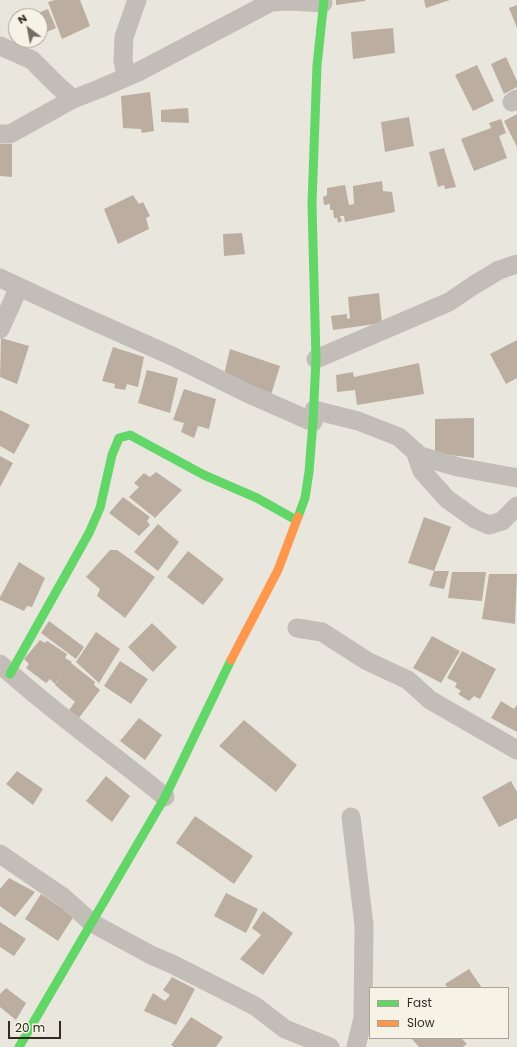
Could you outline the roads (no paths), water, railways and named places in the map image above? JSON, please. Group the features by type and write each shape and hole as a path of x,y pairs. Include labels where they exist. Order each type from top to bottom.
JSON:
{"street":[{"path":"126,77 123,60 124,37 137,0"},
{"path":"0,134 10,134 73,99 126,77 177,52 271,2 324,2 317,65 312,204 316,359 309,472 305,498 278,570 217,687 192,743 165,797 20,1047"},
{"path":"0,46 32,60 73,99"},
{"path":"316,359 449,302 499,270 517,264"},
{"path":"0,278 172,356 246,393 313,416 358,421 399,437 420,456 458,467 517,478"},
{"path":"0,329 20,287"},
{"path":"165,797 134,771 68,721 5,669 89,533 100,508 112,455 119,438 130,435 143,441 204,475 257,498 296,520"},
{"path":"415,451 422,471 447,499 475,519 489,525 502,521 517,506"},
{"path":"297,628 322,632 367,661 408,680 430,700 517,750"},
{"path":"351,817 364,925 363,1018 356,1047"},
{"path":"0,854 63,897 92,923 151,955 172,964 254,1006 286,1029 330,1047"}]}
